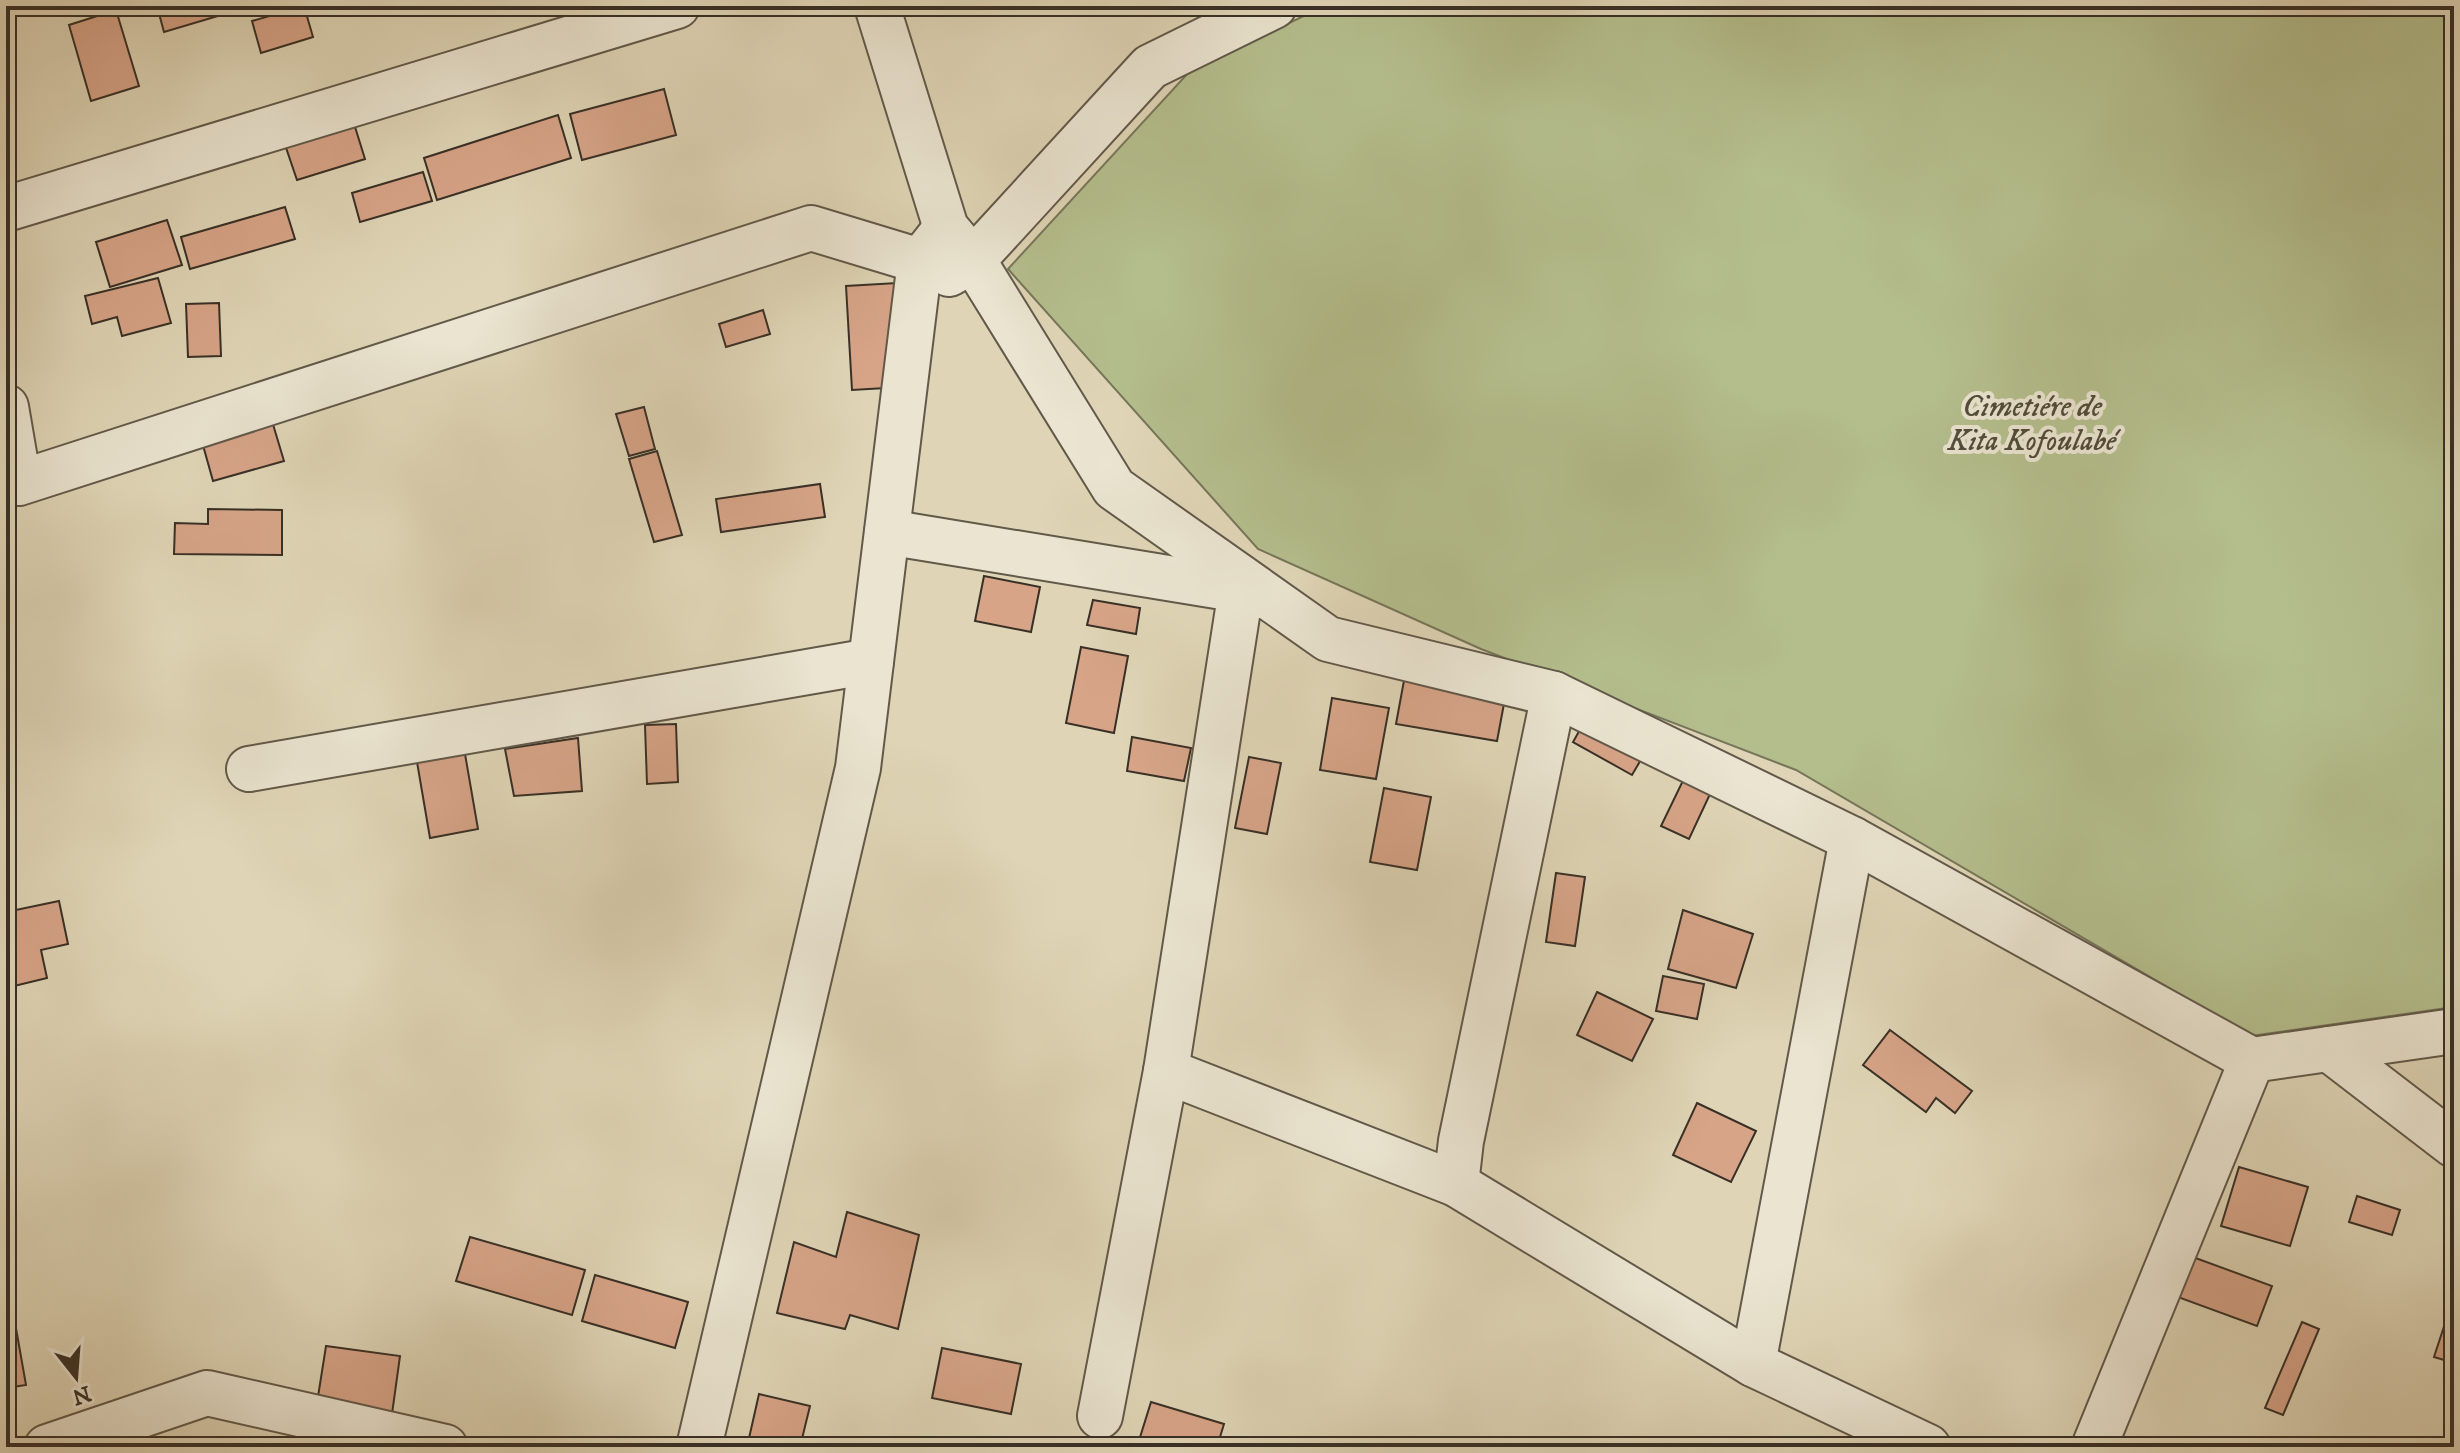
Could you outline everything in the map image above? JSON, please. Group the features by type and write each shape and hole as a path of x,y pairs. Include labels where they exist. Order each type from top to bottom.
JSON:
{"street":[{"path":"6,209 677,6"},
{"path":"877,6 939,261 1114,488 1328,639"},
{"path":"699,1447 858,768 887,532 939,261 1150,67 1274,6"},
{"path":"6,407 19,483 811,228 939,261"},
{"path":"887,532 1241,590 1328,639 1554,694 1852,839 2252,1060 2454,1031"},
{"path":"1100,1416 1166,1071 1241,590"},
{"path":"249,769 871,661"},
{"path":"1456,1184 1461,1141 1554,694"},
{"path":"1753,1364 1852,839"},
{"path":"2329,1049 2454,1145"},
{"path":"2094,1447 2252,1060"},
{"path":"1166,1071 1456,1184 1753,1364 1928,1447"},
{"path":"47,1447 207,1393 445,1447"}],"green space":[{"name":"Cimetiére de Kita Kofoulabé","path":"1324,6 2447,6 2454,23 2454,1007 2251,1036 1796,770 1481,649 1258,549 1008,269 1189,72"}],"building":[{"path":"157,6 237,6 238,10 164,32"},
{"path":"304,6 313,37 261,53 252,21"},
{"path":"116,10 139,86 91,101 69,25"},
{"path":"664,89 676,135 582,160 570,114"},
{"path":"351,114 365,159 297,180 282,136"},
{"path":"558,115 571,158 437,200 424,158"},
{"path":"423,172 432,201 360,222 352,193"},
{"path":"285,207 295,239 190,269 181,237"},
{"path":"167,220 182,265 110,287 96,242"},
{"path":"158,278 171,323 122,336 117,317 92,324 85,296"},
{"path":"897,283 903,387 852,390 846,286"},
{"path":"219,303 221,356 188,357 186,304"},
{"path":"763,310 770,334 726,347 719,324"},
{"path":"644,407 655,449 629,456 616,414"},
{"path":"269,411 284,461 213,481 199,431"},
{"path":"657,451 682,535 654,542 629,459"},
{"path":"820,484 825,517 721,532 716,499"},
{"path":"208,509 282,510 282,555 174,554 175,523 208,524"},
{"path":"984,576 1040,587 1031,632 975,621"},
{"path":"1093,600 1140,608 1136,634 1087,625"},
{"path":"1081,647 1128,656 1114,733 1066,723"},
{"path":"1405,675 1506,693 1497,741 1396,724"},
{"path":"1332,698 1389,708 1376,779 1320,770"},
{"path":"1587,717 1646,751 1632,775 1573,742"},
{"path":"676,724 678,782 647,784 645,725"},
{"path":"1132,737 1191,748 1184,781 1127,771"},
{"path":"578,738 582,791 514,796 505,749"},
{"path":"465,754 478,829 430,838 417,762"},
{"path":"1249,757 1281,763 1267,834 1235,828"},
{"path":"1691,764 1718,777 1689,839 1661,826"},
{"path":"1384,788 1431,797 1417,870 1370,862"},
{"path":"1556,873 1585,877 1575,946 1546,942"},
{"path":"59,901 68,944 41,950 47,978 6,988 6,912"},
{"path":"1683,910 1753,934 1736,988 1668,969"},
{"path":"1663,976 1704,984 1697,1019 1656,1011"},
{"path":"1597,992 1653,1019 1632,1061 1577,1035"},
{"path":"1890,1030 1972,1091 1955,1113 1936,1098 1926,1112 1863,1065"},
{"path":"1697,1103 1756,1131 1731,1182 1673,1155"},
{"path":"2239,1167 2308,1187 2290,1246 2221,1226"},
{"path":"2357,1196 2400,1210 2392,1235 2349,1222"},
{"path":"847,1212 919,1235 898,1329 850,1315 845,1329 777,1313 794,1242 836,1257"},
{"path":"470,1237 585,1270 572,1315 456,1281"},
{"path":"2190,1256 2272,1286 2257,1326 2175,1296"},
{"path":"595,1275 688,1302 675,1348 582,1321"},
{"path":"2451,1305 2454,1306 2454,1363 2434,1357"},
{"path":"14,1317 26,1385 6,1388 6,1318"},
{"path":"2302,1322 2319,1329 2283,1415 2265,1408"},
{"path":"326,1346 400,1356 392,1414 317,1403"},
{"path":"942,1348 1021,1364 1011,1414 932,1398"},
{"path":"759,1394 810,1406 800,1447 747,1447"},
{"path":"1151,1402 1224,1424 1217,1447 1137,1447"}]}
